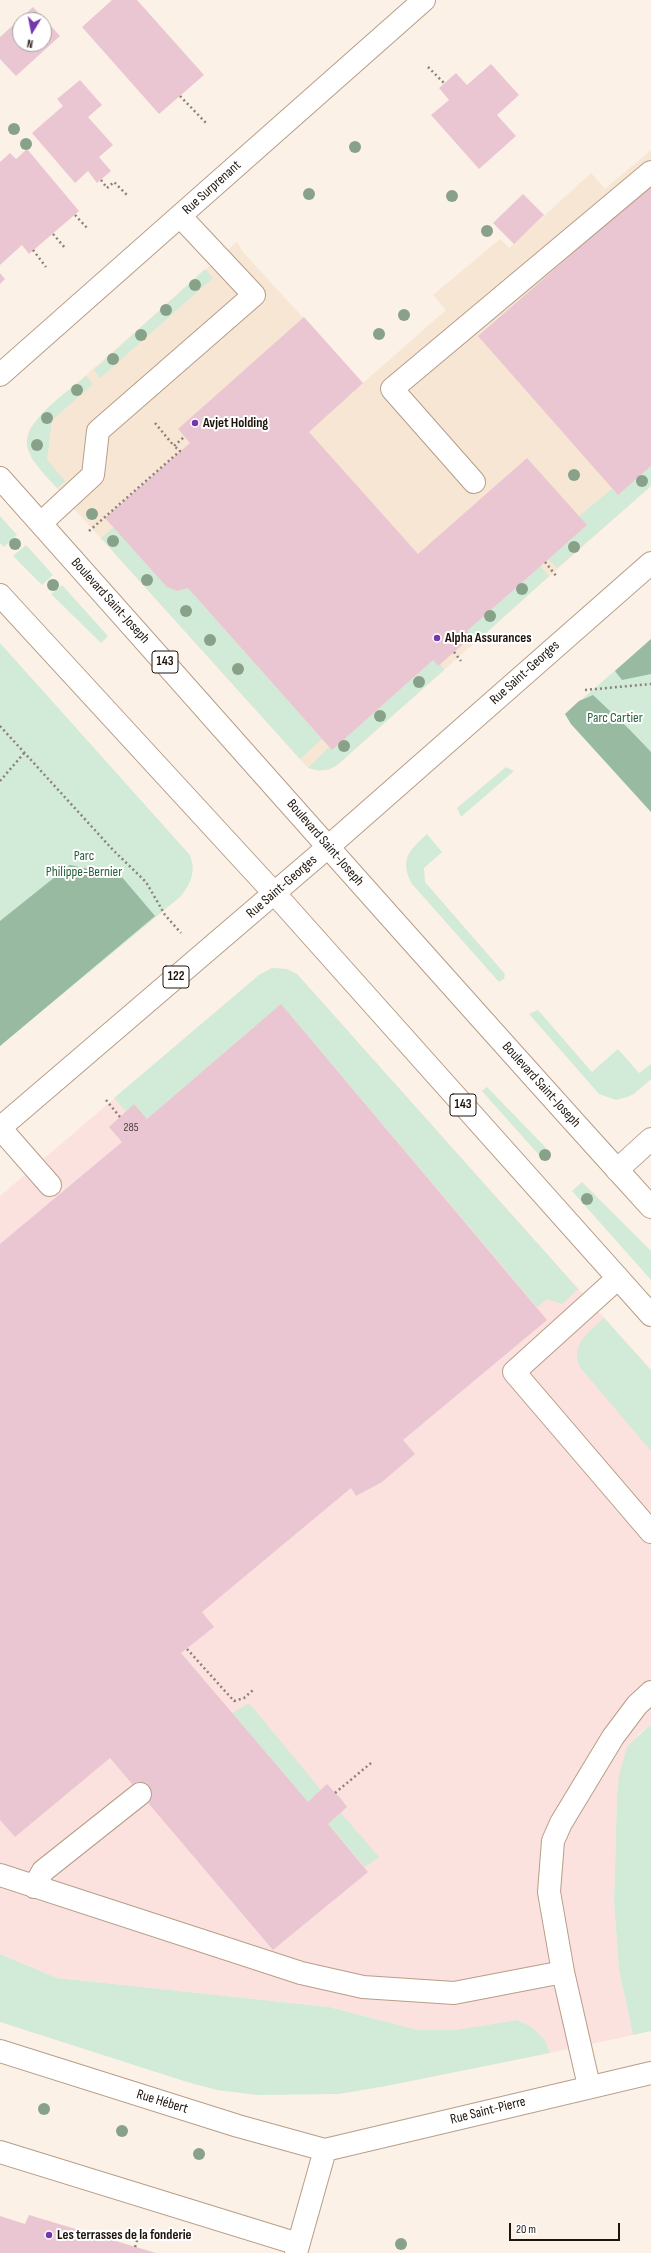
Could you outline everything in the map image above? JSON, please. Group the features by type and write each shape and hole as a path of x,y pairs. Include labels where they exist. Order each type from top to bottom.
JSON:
{"main road":[{"name":"Rue Surprenant","path":"0,375 424,0"},
{"path":"474,482 392,388 651,172"},
{"path":"41,523 93,475 98,431 254,295 180,216"},
{"name":"Boulevard Saint-Joseph","path":"0,478 651,1207"},
{"name":"Rue Saint-Georges","path":"0,1128 274,894 651,563"},
{"name":"143","path":"0,595 274,894 651,1315"},
{"path":"0,1128 50,1185"},
{"path":"617,1170 651,1139"},
{"path":"618,1278 514,1372 651,1532"},
{"path":"589,2086 563,1972 549,1892 553,1841 560,1823 613,1737 637,1705 651,1692"},
{"path":"34,1887 43,1872 140,1794"},
{"path":"0,1876 301,1973 363,1987 454,1993 563,1972"},
{"name":"Rue Hébert","path":"0,2051 238,2126 325,2150"},
{"name":"Rue Saint-Pierre","path":"325,2150 589,2086 651,2073"},
{"path":"0,2152 297,2249 325,2150"}],"path":[{"path":"428,67 444,83"},
{"path":"180,96 207,124"},
{"path":"101,180 107,188 114,182 127,195"},
{"path":"75,214 88,229"},
{"path":"53,234 66,249"},
{"path":"33,250 46,266"},
{"path":"89,531 180,451 174,446 135,399"},
{"path":"174,446 184,437"},
{"path":"545,562 557,577"},
{"path":"454,652 461,661"},
{"path":"585,690 651,684"},
{"path":"0,726 113,850 146,882 165,915"},
{"path":"0,781 25,752"},
{"path":"106,1100 120,1117"},
{"path":"187,1649 234,1701 244,1698 253,1690"},
{"path":"336,1793 371,1763"}],"shaded area":[{"path":"651,150 651,486 336,766 328,770 319,771 308,768 76,511 32,459 27,448 29,430 45,411 237,242 243,252 363,383 446,310 433,295 500,239 509,248 591,173 605,189"},
{"path":"272,968 287,969 297,974 651,1370 651,1724 638,1735 617,1796 614,1902 619,1970 633,2035 550,2053 545,2040 532,2027 517,2020 455,2030 418,2030 329,2007 57,1978 0,1954 0,1196 259,975"}],"green space":[{"path":"205,269 213,278 100,378 94,370"},
{"path":"86,376 93,384 52,420 47,460 65,481 57,488 33,460 28,449 27,439 38,418 47,408"},
{"path":"651,466 651,486 557,568 548,559 587,525 579,516 612,489 618,495"},
{"path":"0,516 17,535 4,547 0,543"},
{"path":"114,527 167,587 177,591 188,588 322,739 300,759 101,538"},
{"path":"26,545 53,575 42,585 13,556"},
{"path":"540,566 549,576 474,644 469,639 471,636 467,631"},
{"path":"62,585 108,636 101,643 51,594"},
{"name":"Parc Cartier","path":"651,639 651,812 571,724 565,714"},
{"path":"651,639 651,674 622,680 615,671"},
{"name":"Parc Philippe-Bernier","path":"0,643 189,854 193,865 193,871 190,882 180,897 0,1046"},
{"path":"433,660 438,666 440,664 444,670 336,766 322,770 308,768 329,747 332,750"},
{"path":"593,695 651,752 651,812 571,724 565,714 579,701"},
{"path":"506,767 514,771 461,817 457,808"},
{"path":"427,834 442,852 424,868 425,882 505,974 504,979 499,982 412,884 406,868 406,862 415,845"},
{"path":"70,865 121,876 155,916 0,1046 0,921"},
{"path":"272,968 287,969 297,974 578,1289 562,1304 547,1299 537,1307 281,1004 147,1119 134,1104 126,1111 114,1098 259,975"},
{"path":"538,1010 592,1072 618,1049 639,1073 651,1064 651,1079 634,1094 627,1097 616,1100 599,1094 529,1014"},
{"path":"487,1087 546,1148 539,1155 482,1091"},
{"path":"582,1182 651,1251 651,1280 572,1191"},
{"path":"604,1318 651,1370 651,1451 579,1366 577,1358 580,1344 587,1333"},
{"path":"249,1703 321,1790 308,1802 232,1713"},
{"path":"651,1724 651,2031 633,2035 619,1970 614,1902 617,1796 619,1775 627,1747"},
{"path":"341,1813 379,1857 365,1867 328,1824"},
{"path":"0,1954 57,1978 329,2007 418,2030 455,2030 517,2020 532,2027 545,2040 550,2053 339,2094 257,2095 217,2090 187,2082 0,2022"}],"building":[{"path":"112,0 137,0 204,75 159,114 82,27"},
{"path":"33,7 38,12 28,12"},
{"path":"12,26 12,52 42,52 16,76 0,59 0,37"},
{"path":"52,27 60,36 52,43"},
{"path":"491,64 519,95 497,115 516,136 479,169 431,115 449,100 439,88 456,73 467,85"},
{"path":"80,80 102,105 88,117 113,145 99,157 111,171 97,183 88,171 75,183 32,133 63,106 57,99"},
{"path":"27,149 79,211 29,254 22,245 0,265 0,162 10,153 16,159"},
{"path":"651,185 651,466 618,495 478,336"},
{"path":"523,194 544,215 514,244 493,223"},
{"path":"0,273 5,279 0,284"},
{"path":"304,317 363,383 309,432 418,554 527,458 587,525 467,631 471,636 469,639 438,666 433,660 332,750 188,588 177,591 167,587 105,518 190,443 178,429"},
{"path":"281,1004 547,1320 403,1440 415,1454 382,1482 356,1496 351,1488 202,1612 214,1627 181,1653 308,1802 327,1784 342,1800 347,1807 328,1824 368,1872 273,1950 110,1758 15,1837 0,1820 0,1244 122,1142 109,1127 134,1104 147,1119"},
{"name":"Les terrasses de la fonderie","path":"29,2215 156,2253 0,2253 0,2216 25,2224"}],"place":[{"name":"Avjet Holding","path":"195,423"},
{"name":"Alpha Assurances","path":"437,638"},
{"name":"Les terrasses de la fonderie","path":"49,2235"}]}
